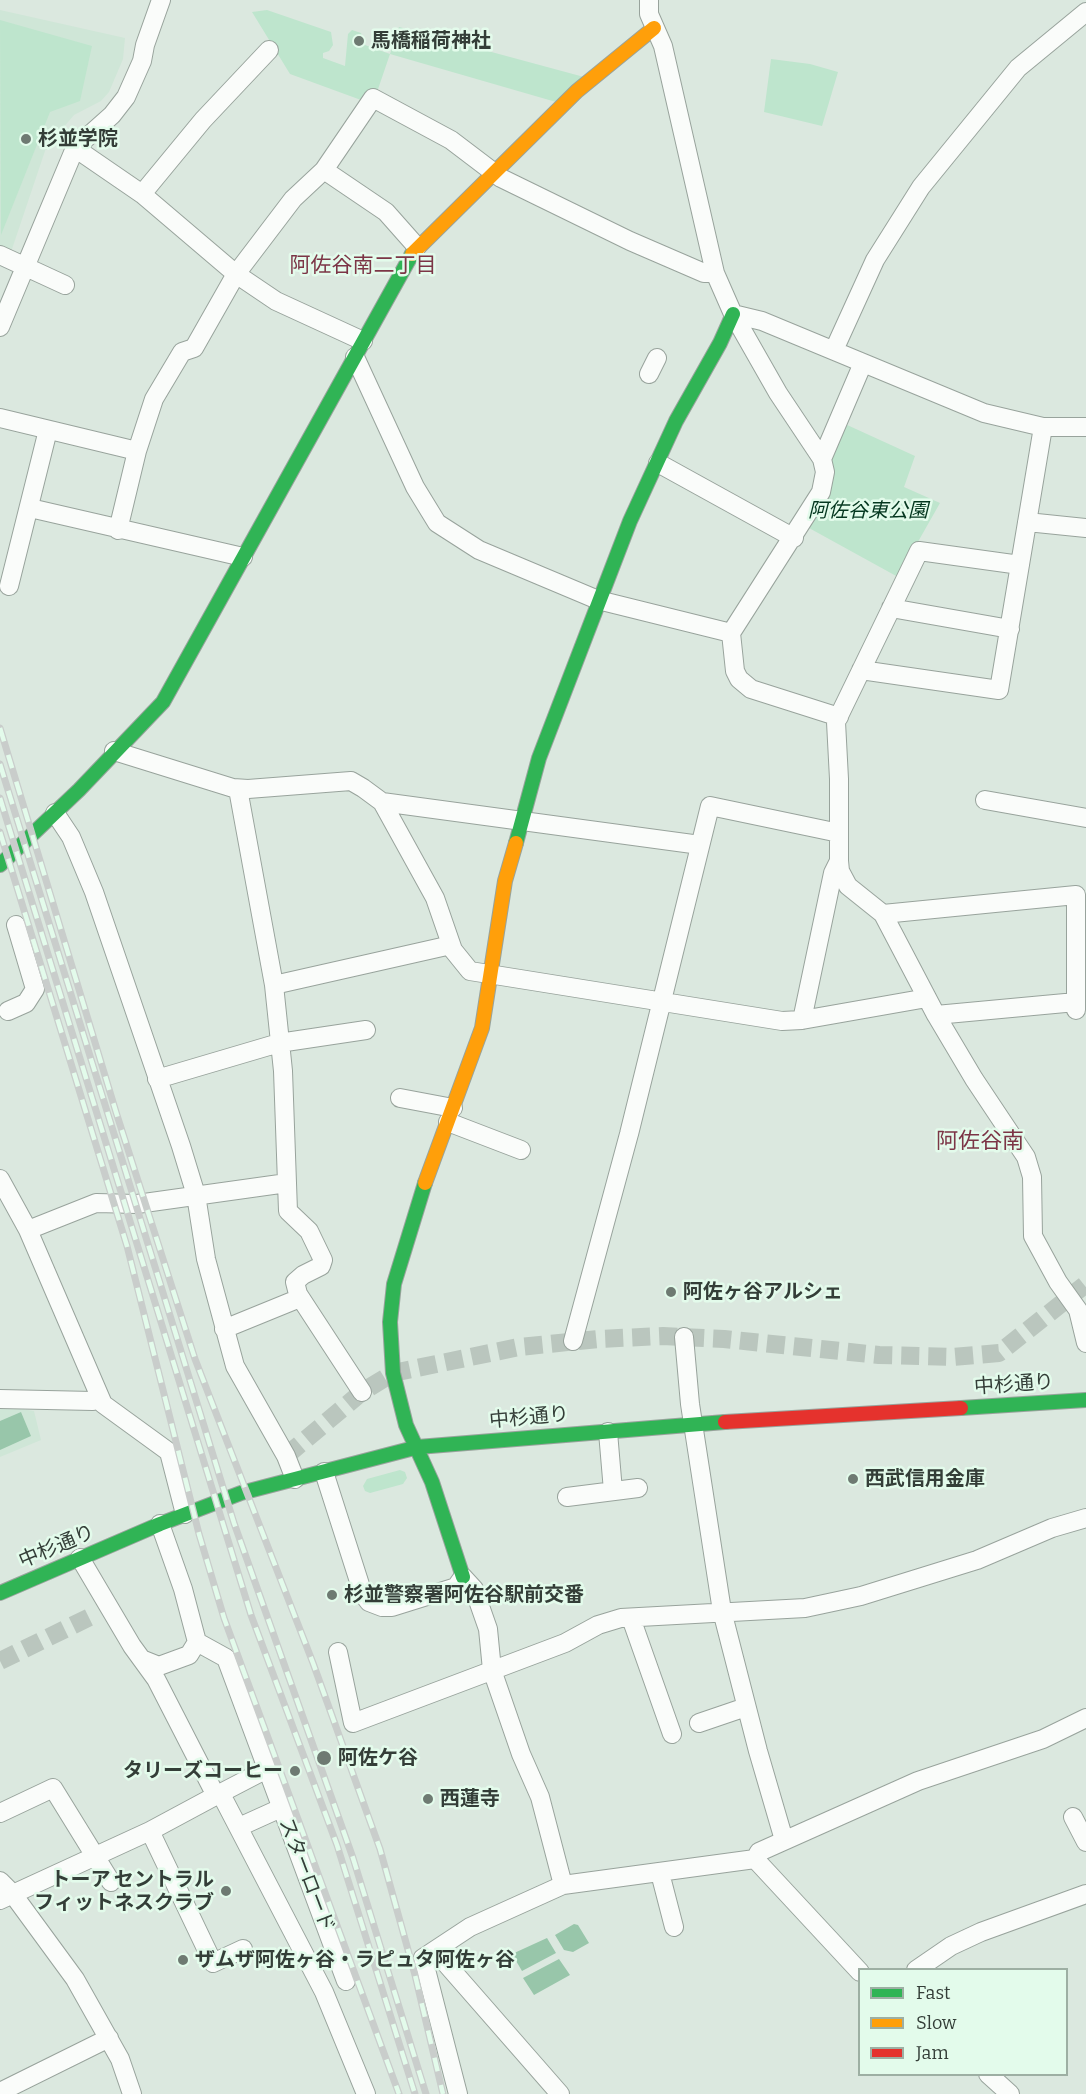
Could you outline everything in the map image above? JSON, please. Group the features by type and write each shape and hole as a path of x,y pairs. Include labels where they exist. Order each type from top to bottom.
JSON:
{"street":[{"path":"0,327 75,148 112,115 126,97 142,61 144,45 161,0"},
{"path":"649,0 654,28 663,46 715,273 733,314 778,393 822,459 825,472 821,492 794,538 731,633 735,671 739,679 751,689 839,717"},
{"path":"834,350 875,260 921,187 1018,68 1086,12"},
{"path":"0,865 55,813 163,702 417,247 577,91 654,28"},
{"path":"142,194 203,120 269,50"},
{"path":"118,530 137,451 154,399 182,352 194,348 236,274 293,199 324,170 373,98 451,140 493,172 630,241 704,273 715,273"},
{"path":"75,148 142,194 236,274 276,301 359,349 415,486 437,523 479,550 598,600 731,633"},
{"path":"324,170 386,212 417,247"},
{"path":"1,259 26,266 65,285"},
{"path":"733,314 762,321 984,413 1043,427 1086,427"},
{"path":"563,1885 540,1797 521,1754 492,1670 488,1629 474,1589 463,1577 418,1447 406,1425 393,1373 390,1322 394,1284 450,1115 482,1028 505,881 539,758 630,520 676,421 720,343 733,314"},
{"path":"822,459 864,363"},
{"path":"0,418 137,451"},
{"path":"861,670 999,690 1043,427"},
{"path":"9,586 48,430"},
{"path":"658,463 794,538"},
{"path":"30,508 243,557"},
{"path":"1027,522 1086,528"},
{"path":"1020,565 919,551 836,722 839,861 840,871 848,886 883,914 936,1015 974,1079 1026,1157 1032,1177 1033,1236 1058,1282 1078,1310 1086,1343"},
{"path":"891,608 1010,629"},
{"path":"114,751 238,789 351,781 382,802 521,823 700,845"},
{"path":"238,789 274,985 283,1071 288,1211 309,1231 323,1260 321,1266 295,1282 300,1298 362,1392"},
{"path":"985,800 1086,818"},
{"path":"382,802 435,898 451,945 460,962 470,971 782,1021 802,1020 927,998"},
{"path":"573,1341 663,1002 710,806 839,833"},
{"path":"55,813 71,837 94,892 131,994 196,1195 206,1259 235,1366 286,1456 295,1479"},
{"path":"802,1020 834,873 839,861"},
{"path":"883,914 1076,895 1076,1006 936,1015"},
{"path":"8,1011 26,1003 35,989 16,926"},
{"path":"274,985 451,945"},
{"path":"157,1079 279,1043 366,1030"},
{"path":"400,1098 450,1115 521,1150"},
{"path":"0,1179 28,1230 103,1402 169,1452 186,1514"},
{"path":"28,1230 96,1203 137,1204 287,1183"},
{"path":"224,1329 300,1298"},
{"path":"684,1337 694,1426 722,1611 746,1707 784,1840"},
{"path":"0,1399 103,1402"},
{"name":"中杉通り","path":"0,1593 160,1524 241,1493 418,1447 1086,1400"},
{"path":"608,1432 613,1491"},
{"path":"324,1472 363,1594 369,1602 382,1607 392,1607 456,1587 463,1577"},
{"path":"567,1497 638,1488"},
{"path":"338,1652 353,1722 565,1643 598,1625 621,1618 805,1608 861,1596 977,1560 1052,1528 1086,1518"},
{"path":"144,1660 159,1666 189,1655 197,1642 183,1589 160,1524"},
{"path":"80,1558 156,1679 187,1738 187,1744 218,1795 223,1798 239,1827 324,1992 366,2094"},
{"path":"631,1618 672,1734"},
{"name":"スターロード","path":"197,1642 226,1658 346,1982"},
{"path":"699,1724 746,1707"},
{"path":"755,1859 759,1852 784,1840 918,1781 1043,1739 1086,1718"},
{"path":"132,2094 120,2059 75,1979 4,1892 97,1856 150,1831 267,1769"},
{"path":"0,1813 53,1788 111,1882"},
{"path":"239,1827 281,1808"},
{"path":"1073,1817 1086,1842"},
{"path":"150,1831 213,1963 243,1949"},
{"path":"429,1955 470,1927 563,1885 755,1859"},
{"path":"755,1859 858,1970"},
{"path":"660,1873 674,1927"},
{"path":"919,1968 951,1946 981,1932 1086,1894"},
{"path":"429,1955 458,2094"},
{"path":"429,1955 560,2094"},
{"path":"0,2092 108,2038"},
{"path":"990,2076 1010,2094"}],"shaded area":[{"name":"杉並学院","path":"0,10 125,38 123,59 109,92 101,101 74,115 46,148 11,252 0,248"},
{"path":"0,1406 34,1411 41,1440 0,1457"},
{"path":"21,1412 31,1436 0,1450 0,1421"},
{"path":"574,1924 578,1925 589,1943 573,1952 564,1950 555,1935"},
{"path":"547,1938 556,1953 522,1971 512,1954"},
{"path":"559,1959 570,1975 534,1995 523,1978"}],"green space":[{"path":"267,10 331,32 333,45 329,51 323,53 323,58 345,66 348,34 352,30 361,33 365,45 390,54 376,95 361,100 290,74 252,12"},
{"name":"杉並学院","path":"0,20 92,46 80,101 50,112 1,235"},
{"path":"399,27 584,77 556,102 390,54"},
{"path":"771,59 810,64 838,72 822,126 764,112"},
{"name":"阿佐谷東公園","path":"845,424 915,456 904,487 940,503 898,577 809,528 828,495 828,459"},
{"path":"400,1470 405,1472 407,1478 403,1484 370,1493 365,1491 363,1486 367,1479"}],"tunnel":[{"path":"286,1456 362,1392 393,1373 519,1347 598,1339 663,1336 724,1339 879,1355 952,1357 999,1353 1086,1284"},
{"path":"0,1661 96,1614"}],"railway":[{"path":"0,728 116,1112 195,1359 313,1663 380,1849 415,1975 443,2094"},
{"path":"0,764 234,1523 353,1858 426,2094"},
{"path":"0,798 251,1615 337,1845 415,2094"},
{"path":"0,832 127,1246 199,1534 224,1618 399,2094"}],"traffic: fast":[{"path":"0,865 79,790 163,702 412,254"},
{"path":"516,843 539,758 630,521 676,421 720,343 733,314"},
{"path":"425,1183 394,1284 390,1322 393,1373 406,1425 432,1482 463,1577"},
{"path":"961,1408 1086,1400"},
{"path":"0,1593 160,1524 241,1493 418,1447 725,1422"}],"traffic: slow":[{"path":"412,254 577,91 654,28"},
{"path":"425,1183 482,1028 505,881 516,843"}],"traffic: jam":[{"path":"725,1422 961,1408"}],"place":[{"name":"馬橋稲荷神社","path":"359,41"},
{"name":"杉並学院","path":"26,139"},
{"name":"阿佐ヶ谷アルシェ","path":"671,1292"},
{"name":"西武信用金庫","path":"853,1479"},
{"name":"杉並警察署阿佐谷駅前交番","path":"332,1595"},
{"name":"阿佐ケ谷","path":"324,1758"},
{"name":"タリーズコーヒー","path":"295,1771"},
{"name":"西蓮寺","path":"428,1799"},
{"name":"トーア セントラル フィットネスクラブ","path":"226,1891"},
{"name":"ザムザ阿佐ヶ谷・ラピュタ阿佐ヶ谷","path":"183,1960"}],"district":[{"name":"阿佐谷南二丁目","path":"363,266"},
{"name":"阿佐谷南","path":"980,1142"}]}
